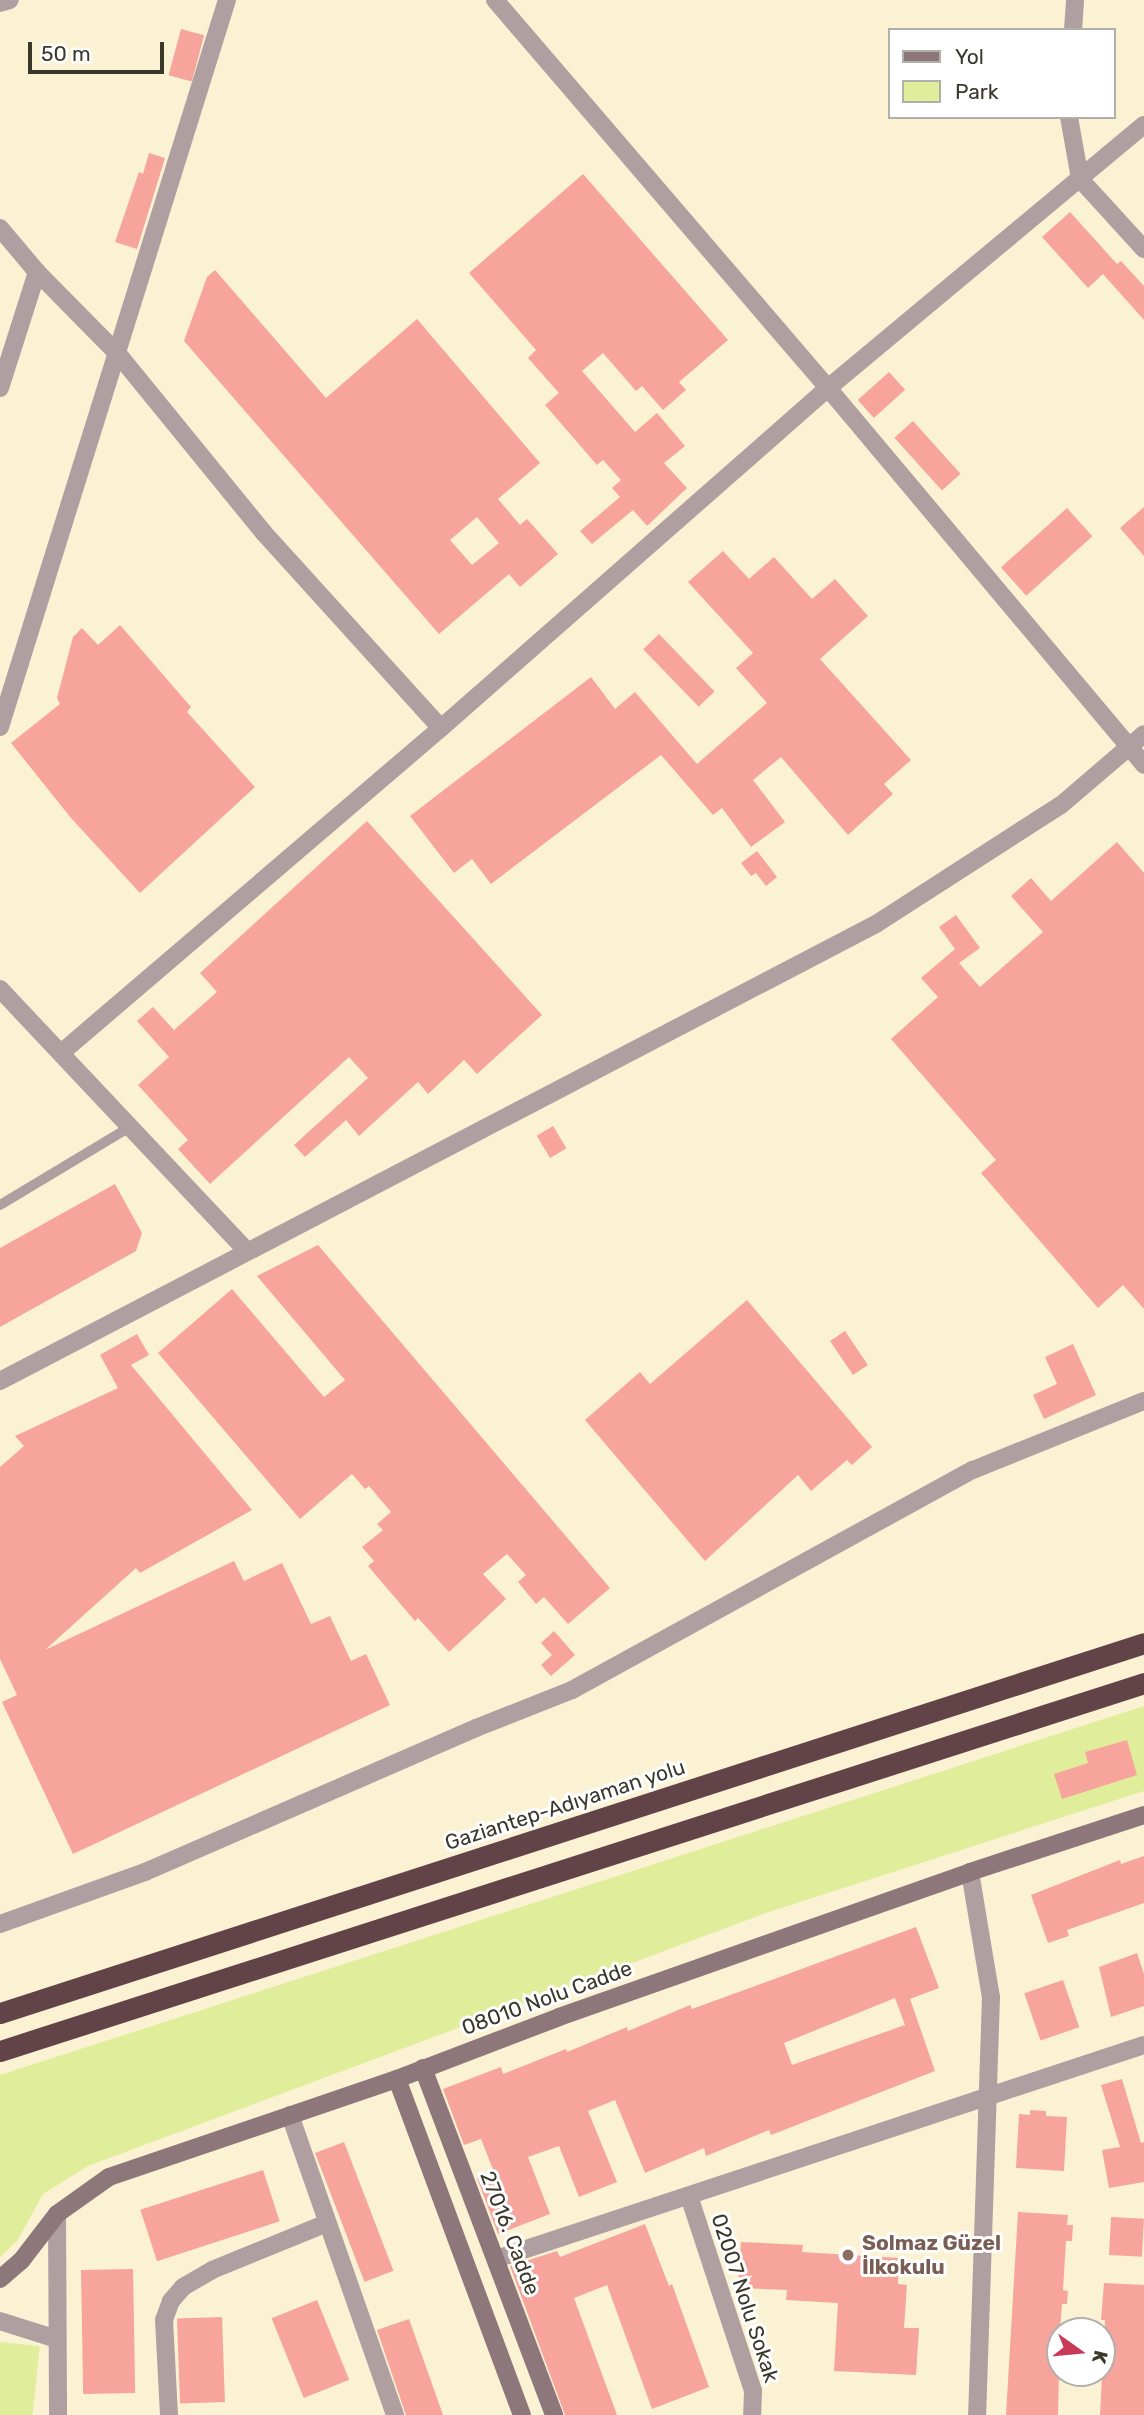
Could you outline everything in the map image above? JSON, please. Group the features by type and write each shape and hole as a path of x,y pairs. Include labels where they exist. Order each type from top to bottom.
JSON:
{"highway":[{"name":"Gaziantep-Adıyaman yolu","path":"0,2012 1144,1643"},
{"path":"0,2051 1144,1683"}],"street":[{"path":"0,3 10,0"},
{"path":"0,727 227,0"},
{"path":"495,0 828,388 1144,765"},
{"path":"1073,28 1075,0"},
{"path":"1069,119 1080,179 1144,249"},
{"path":"61,1053 441,728 828,388 1144,125"},
{"path":"0,228 37,272 118,354 264,533 441,728"},
{"path":"0,388 37,272"},
{"path":"0,1381 246,1250 876,924 1060,805 1144,734"},
{"path":"0,989 246,1250"},
{"path":"0,1924 145,1872 475,1728 572,1690 973,1470 1144,1401"},
{"name":"08010 Nolu Cadde","path":"0,2279 21,2261 57,2214 109,2177 397,2079 970,1872 1144,1815"},
{"path":"970,1872 991,1997 977,2415"},
{"path":"496,2259 1143,2050"},
{"name":"27016. Cadde","path":"423,2068 554,2415"},
{"path":"397,2079 522,2415"},
{"path":"290,2115 395,2415"},
{"name":"02007 Nolu Sokak","path":"689,2196 754,2391 752,2415"},
{"path":"57,2214 58,2415"},
{"path":"169,2415 164,2320 171,2301 183,2287 212,2270 327,2223"},
{"path":"0,2321 57,2339"}],"lane":[{"path":"0,1206 130,1127"}],"green space":[{"path":"1144,1706 1144,1791 769,1912 88,2166 43,2194 17,2241 0,2257 0,2075"},
{"path":"0,2342 40,2346 33,2415 0,2415"}],"building":[{"path":"181,29 204,35 192,82 169,75"},
{"path":"149,153 165,158 137,249 115,242 139,172 143,174"},
{"path":"583,174 728,340 679,382 686,390 663,410 642,386 636,391 603,353 582,371 635,432 657,413 685,446 664,463 687,488 647,526 633,510 592,544 580,531 620,497 612,488 621,480 603,460 597,465 545,405 559,393 528,358 536,350 469,273"},
{"path":"1070,212 1117,264 1121,261 1144,286 1144,320 1103,274 1088,288 1042,237"},
{"path":"215,270 326,398 417,319 540,463 498,499 520,525 527,519 558,554 520,587 509,574 439,634 184,341 207,277","holes":["477,517 499,543 472,565 450,540"]},
{"path":"889,372 905,390 874,418 858,400"},
{"path":"913,421 961,474 942,490 894,438"},
{"path":"1144,507 1144,556 1120,528"},
{"path":"1067,508 1092,536 1026,596 1001,568"},
{"path":"723,551 749,579 774,557 812,599 835,579 868,616 820,659 911,760 884,784 893,794 848,835 781,757 753,780 785,822 751,847 722,808 713,815 661,755 491,884 472,859 454,873 410,816 591,677 615,709 635,692 697,764 767,703 736,668 753,653 688,582"},
{"path":"120,625 191,707 187,712 255,787 140,893 71,818 11,743 60,704 57,698 73,637 82,628 98,645"},
{"path":"659,634 715,692 699,707 643,649"},
{"path":"367,821 542,1015 477,1074 464,1060 428,1094 418,1082 359,1136 346,1120 305,1157 294,1145 368,1078 349,1057 210,1184 178,1149 188,1140 138,1085 169,1057 137,1021 153,1007 174,1030 217,992 200,973"},
{"path":"1117,842 1144,873 1144,1309 1123,1285 1098,1308 981,1173 996,1160 891,1039 938,997 921,978 955,949 939,927 956,915 980,948 959,963 980,987 1043,932 1011,896 1031,878 1051,901"},
{"path":"757,851 777,877 766,886 756,873 751,876 741,863"},
{"path":"553,1126 566,1148 550,1158 537,1136"},
{"path":"115,1184 142,1233 136,1251 0,1327 0,1248"},
{"path":"318,1245 610,1588 568,1624 544,1597 536,1604 518,1582 526,1575 507,1554 483,1574 506,1599 449,1652 418,1618 415,1621 368,1566 374,1561 362,1547 383,1530 377,1524 391,1512 369,1486 365,1489 352,1474 300,1519 158,1353 232,1289 324,1397 345,1380 257,1276"},
{"path":"747,1300 872,1447 852,1465 847,1460 811,1491 798,1475 705,1561 585,1420 640,1372 650,1384"},
{"path":"845,1331 868,1365 853,1375 830,1341"},
{"path":"137,1334 149,1355 131,1365 252,1510 140,1573 136,1568 45,1650 234,1561 244,1581 282,1563 311,1624 330,1616 351,1661 366,1654 390,1705 73,1854 2,1702 17,1695 0,1659 0,1467 24,1446 15,1436 118,1388 100,1355"},
{"path":"1073,1344 1096,1395 1044,1419 1033,1395 1057,1384 1045,1357"},
{"path":"554,1631 575,1655 551,1676 541,1665 552,1655 541,1643"},
{"path":"1127,1740 1137,1775 1062,1799 1054,1774 1088,1763 1085,1752"},
{"path":"1144,1856 1144,1903 1067,1930 1069,1936 1048,1943 1031,1895 1120,1860 1121,1864"},
{"path":"916,1927 939,1988 910,1999 935,2071 771,2135 769,2130 706,2156 704,2148 645,2173 615,2100 588,2111 617,2182 579,2197 559,2146 528,2157 550,2214 498,2234 477,2178 494,2172 481,2139 464,2145 443,2089 501,2067 503,2074 566,2049 567,2052 627,2027 628,2031 690,2005 692,2009","holes":["895,1998 905,2025 792,2065 784,2043"]},
{"path":"1137,1953 1144,1974 1144,2006 1111,2017 1099,1967"},
{"path":"1063,1980 1079,2027 1041,2041 1024,1993"},
{"path":"1122,2079 1141,2143 1144,2142 1144,2182 1109,2188 1102,2150 1120,2147 1101,2085"},
{"path":"1030,2110 1046,2111 1046,2116 1067,2117 1064,2171 1016,2168 1019,2114 1030,2115"},
{"path":"344,2142 393,2271 365,2282 315,2153"},
{"path":"263,2170 280,2221 157,2261 140,2210"},
{"path":"1018,2212 1068,2215 1067,2225 1073,2225 1072,2241 1066,2241 1063,2290 1068,2291 1067,2304 1062,2304 1061,2317 1046,2317 1046,2387 1059,2387 1058,2415 1006,2415"},
{"path":"1111,2217 1144,2219 1142,2257 1109,2255"},
{"path":"645,2224 669,2286 672,2284 709,2387 652,2409 607,2285 574,2298 617,2415 565,2415 510,2266 557,2251 560,2257"},
{"path":"741,2242 803,2245 802,2252 899,2258 898,2284 907,2285 904,2328 919,2328 916,2375 834,2371 838,2303 786,2300 787,2290 738,2288"},
{"path":"133,2269 135,2393 83,2394 81,2270"},
{"path":"1104,2283 1144,2285 1144,2415 1100,2415 1101,2387 1116,2387 1116,2317 1101,2317"},
{"path":"317,2300 349,2380 304,2398 272,2318"},
{"path":"222,2317 225,2402 180,2404 177,2319"},
{"path":"409,2319 443,2415 406,2415 377,2330"}],"place":[{"name":"Solmaz Güzel İlkokulu","path":"848,2255"}]}
